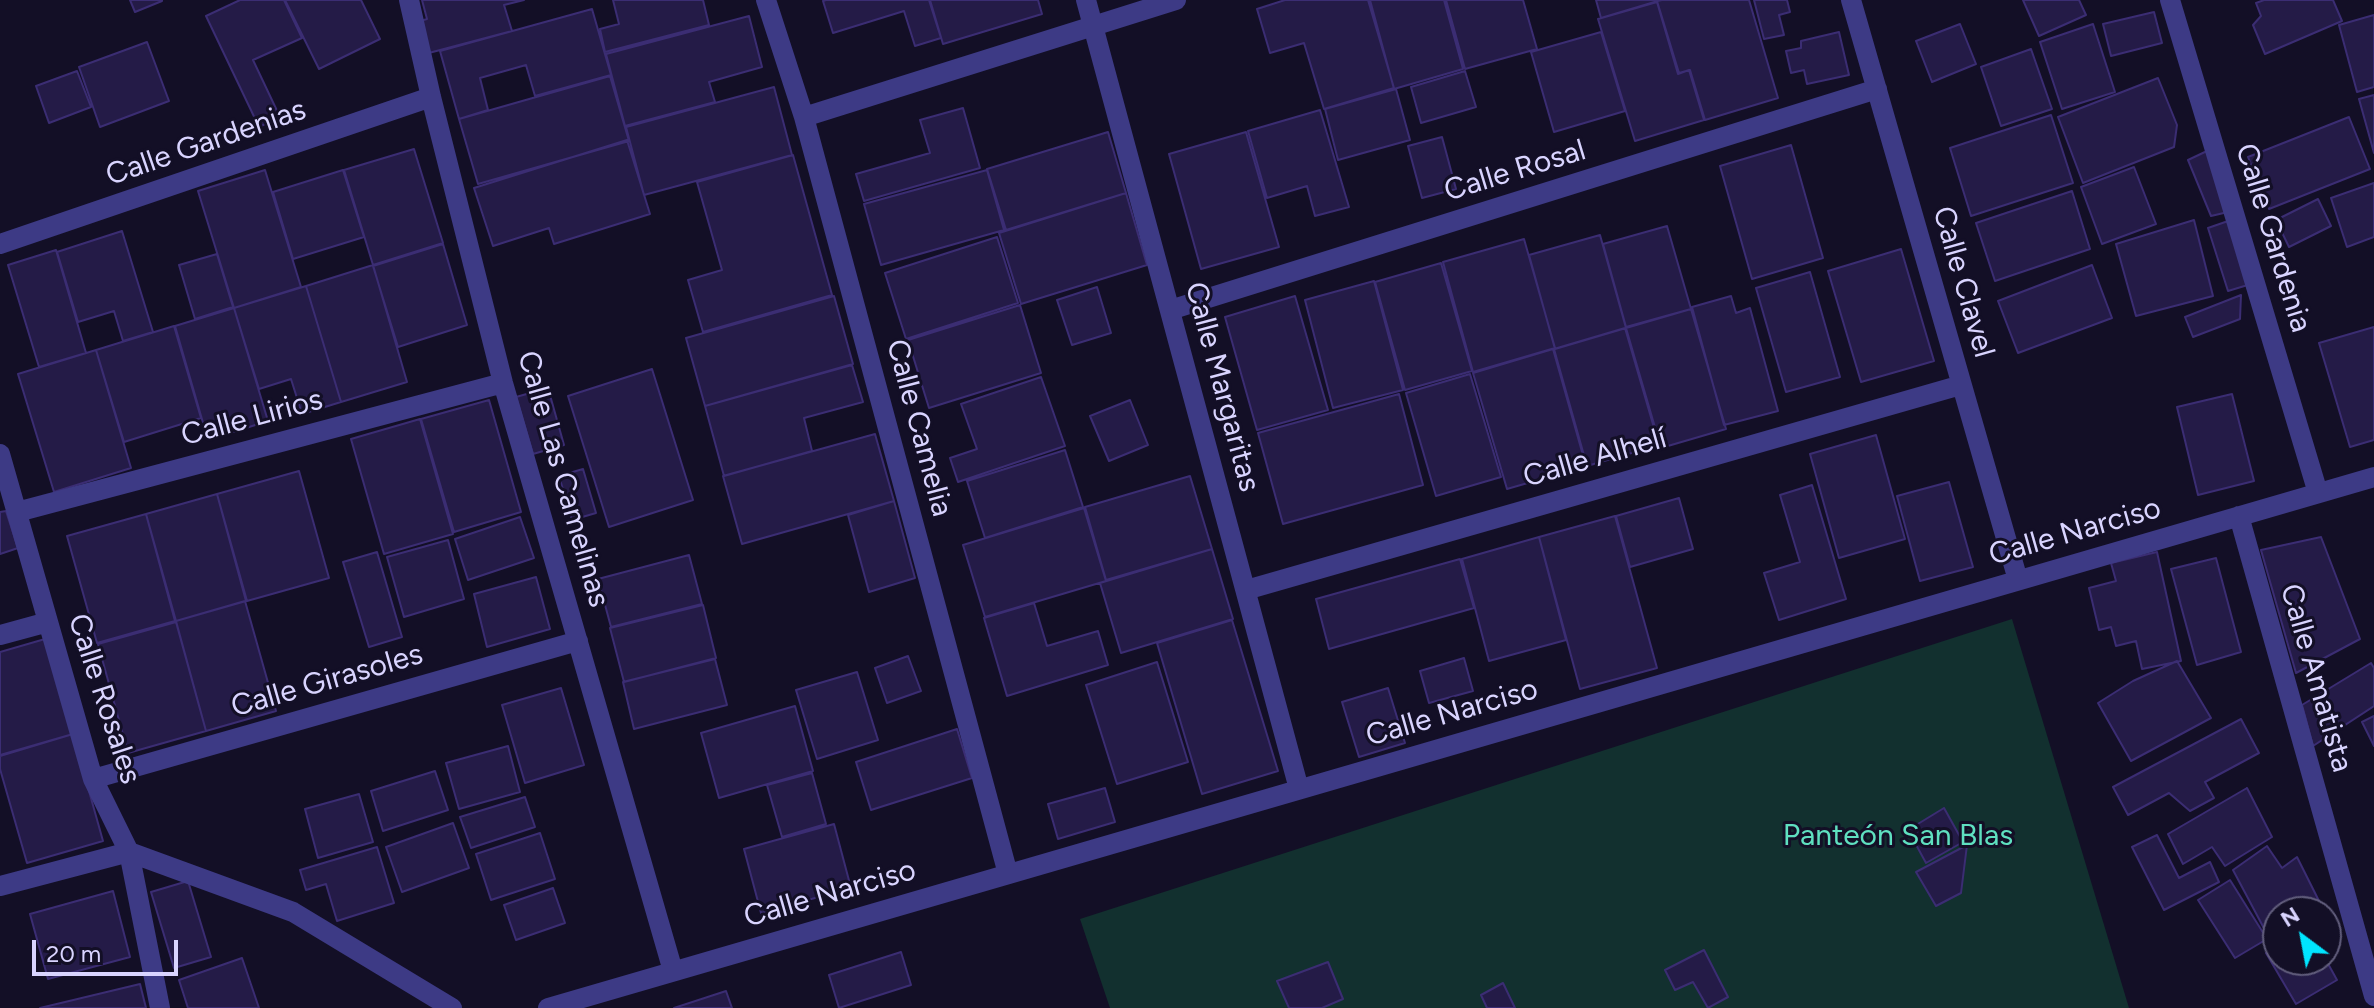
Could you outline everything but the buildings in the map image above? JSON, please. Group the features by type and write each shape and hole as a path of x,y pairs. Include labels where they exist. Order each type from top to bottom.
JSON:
{"street":[{"name":"Calle Las Camelinas","path":"409,0 503,383 673,971"},
{"name":"Calle Camelia","path":"766,0 804,117 1008,874"},
{"name":"Calle Margaritas","path":"1086,0 1299,789"},
{"path":"804,117 1176,0"},
{"name":"Calle Clavel","path":"1851,0 2018,580"},
{"name":"Calle Gardenia","path":"2170,0 2318,493"},
{"name":"Calle Rosal","path":"1170,310 1877,89"},
{"name":"Calle Gardenias","path":"0,244 431,97"},
{"name":"Calle Lirios","path":"17,512 503,383"},
{"name":"Calle Alhelí","path":"1246,590 1961,385"},
{"name":"Calle Rosales","path":"0,454 93,779 129,852 160,1008"},
{"name":"Calle Narciso","path":"548,1008 591,1002 673,971 2374,477"},
{"name":"Calle Amatista","path":"2239,516 2374,996"},
{"path":"0,635 48,622"},
{"name":"Calle Girasoles","path":"93,779 578,641"},
{"path":"0,886 129,852 293,912 452,1008"}],"green space":[{"name":"Panteón San Blas","path":"2012,619 2129,1008 1110,1008 1080,919"}]}
